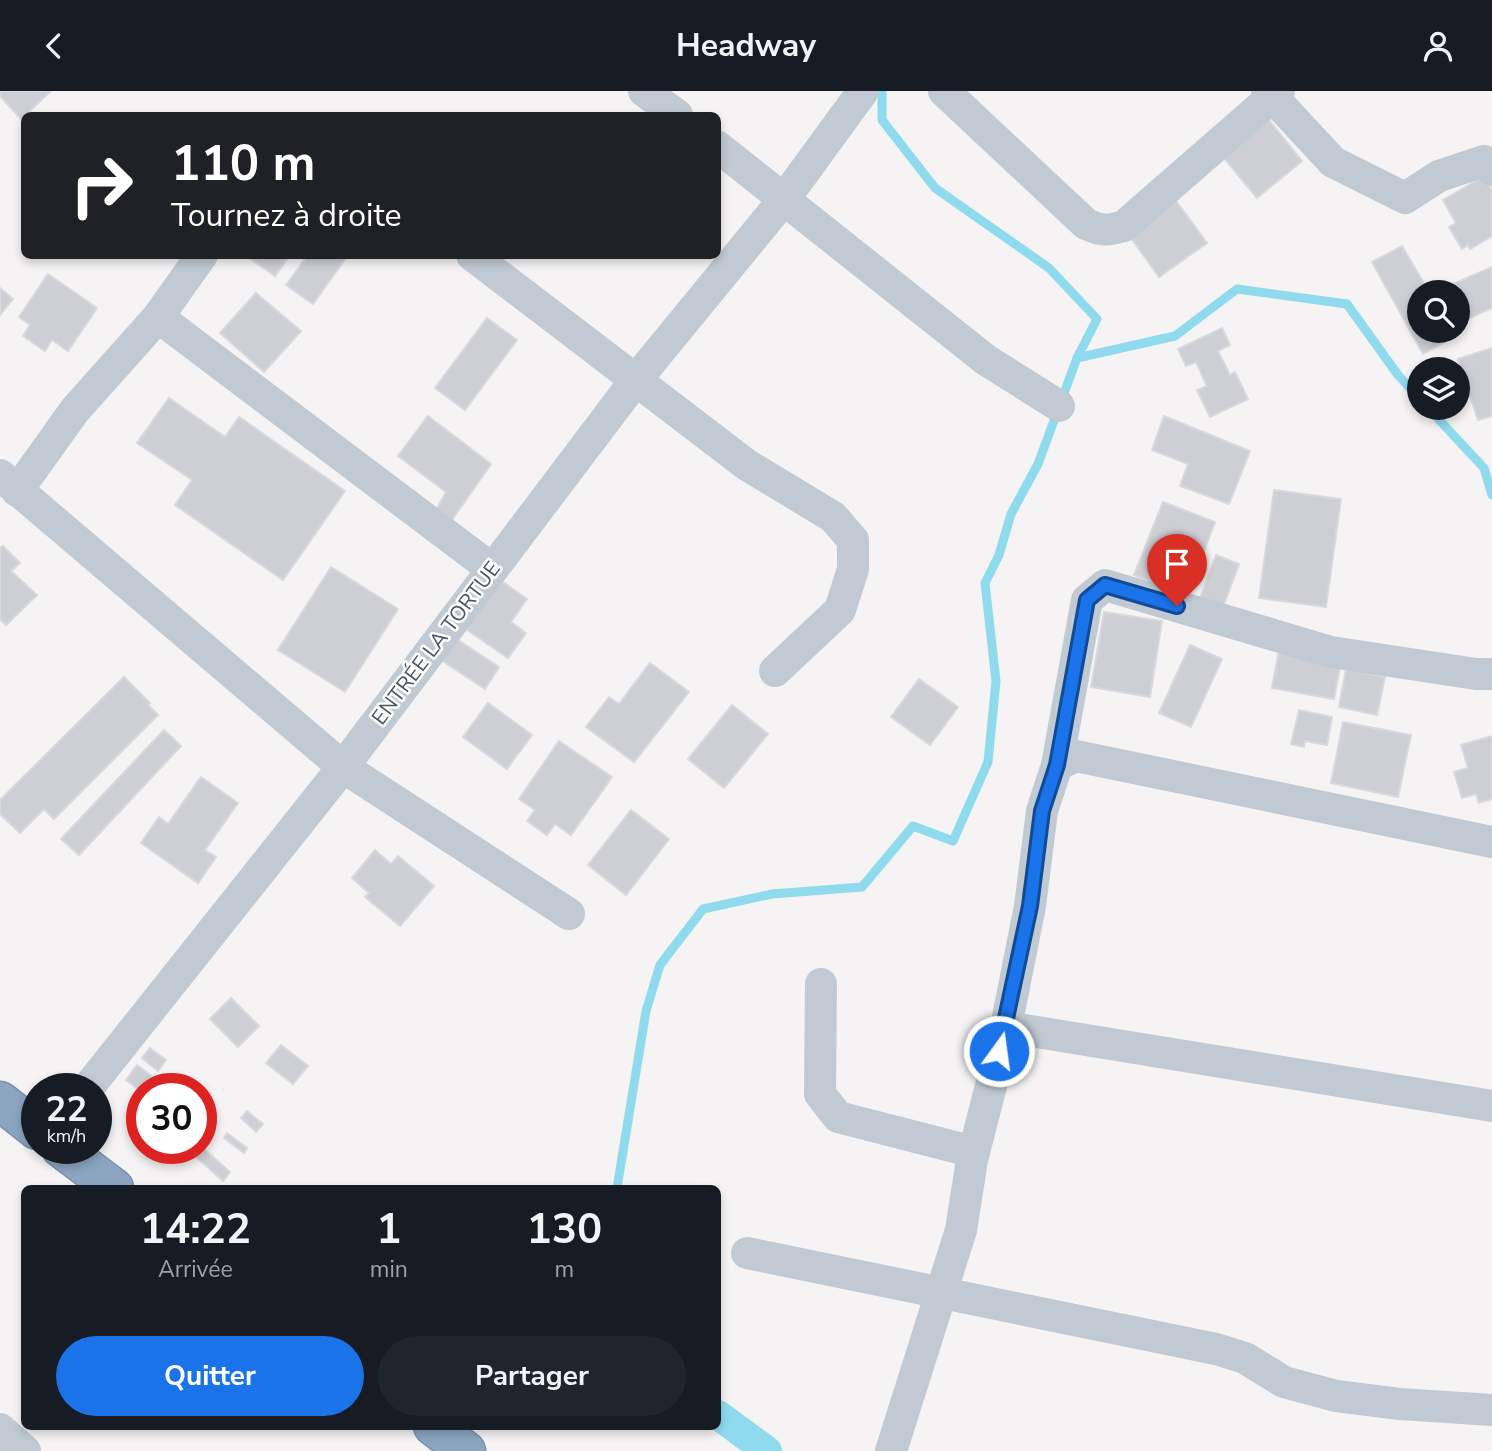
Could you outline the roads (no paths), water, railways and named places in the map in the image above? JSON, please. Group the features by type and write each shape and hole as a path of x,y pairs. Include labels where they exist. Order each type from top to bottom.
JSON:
{"highway":[{"path":"0,1101 21,1117"},
{"path":"82,1164 110,1185"},
{"path":"438,1430 466,1451"}],"street":[{"path":"644,91 673,112"},
{"name":"ENTRÉE LA TORTUE","path":"100,1073 343,767 635,381 785,198 863,91"},
{"path":"944,91 1086,224 1100,231 1124,226 1272,93 1333,162 1405,198 1439,176 1489,161"},
{"path":"721,149 986,360 1059,406"},
{"path":"199,259 158,317 8,483 343,767 569,914"},
{"path":"477,259 747,465 833,517 853,540 853,569 840,610 775,671"},
{"path":"158,317 492,569"},
{"path":"891,1451 961,1230 974,1152 1006,1027 1030,906 1042,811 1057,765 1087,600 1105,585 1331,652 1476,674 1492,674"},
{"path":"1057,765 1076,756 1492,842"},
{"path":"821,984 820,1094 838,1117 974,1152"},
{"path":"1006,1027 1492,1106"},
{"path":"747,1253 1216,1349 1245,1358 1284,1382 1336,1396 1400,1404 1492,1410"},
{"path":"0,1429 25,1451"}],"waterway":[{"path":"617,1185 646,1011 660,965 703,909 772,894 862,887 913,826 953,841 988,762 996,681 985,583 999,555 1011,514 1038,464 1077,358 1097,319 1049,268 935,188 882,120 882,91"},
{"path":"1077,358 1175,336 1237,289 1347,304 1407,385"},
{"path":"1439,420 1484,468 1492,495"},
{"path":"721,1417 767,1451"}]}
